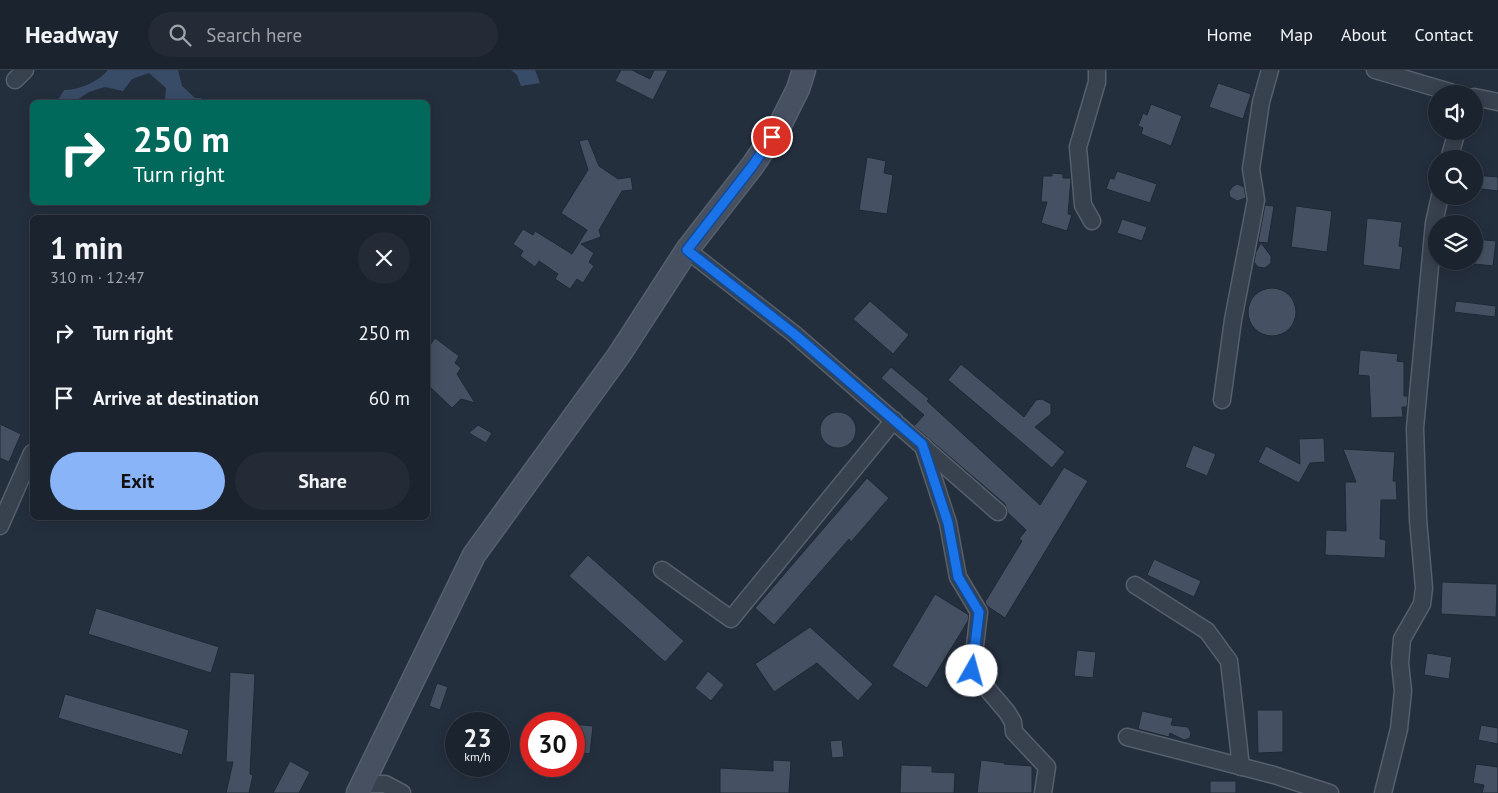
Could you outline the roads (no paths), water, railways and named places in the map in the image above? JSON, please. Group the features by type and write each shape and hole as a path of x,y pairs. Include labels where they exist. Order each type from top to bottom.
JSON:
{"street":[{"path":"360,788 474,555 619,355 687,250 753,165 781,123 798,89 804,70"},
{"path":"1092,221 1083,204 1078,147 1097,82 1097,70"},
{"path":"1222,400 1235,311 1256,200 1251,169 1261,102 1270,70"},
{"path":"1375,70 1428,86"},
{"path":"1483,99 1498,102"},
{"path":"1384,793 1399,729 1403,691 1400,663 1402,639 1422,604 1424,588 1418,519 1415,428 1434,223 1438,205"},
{"path":"687,250 793,333 998,512"},
{"path":"662,570 732,619 894,420"},
{"path":"922,444 948,523 958,577 979,612 972,671 1007,712 1013,722 1014,732 1047,767 1043,793"},
{"path":"0,526 30,458"},
{"path":"1135,585 1207,631 1229,661 1241,767"},
{"path":"1127,737 1274,774 1330,793"},
{"path":"360,788 385,784 402,793"}],"water":[{"path":"108,70 178,70 182,86 195,98 201,98 202,100 164,100 166,88 149,73 132,79 123,91 105,87 89,92 77,100 58,100 64,90 76,89 99,78"},
{"path":"511,70 535,70 540,83 521,86 517,75"}]}
